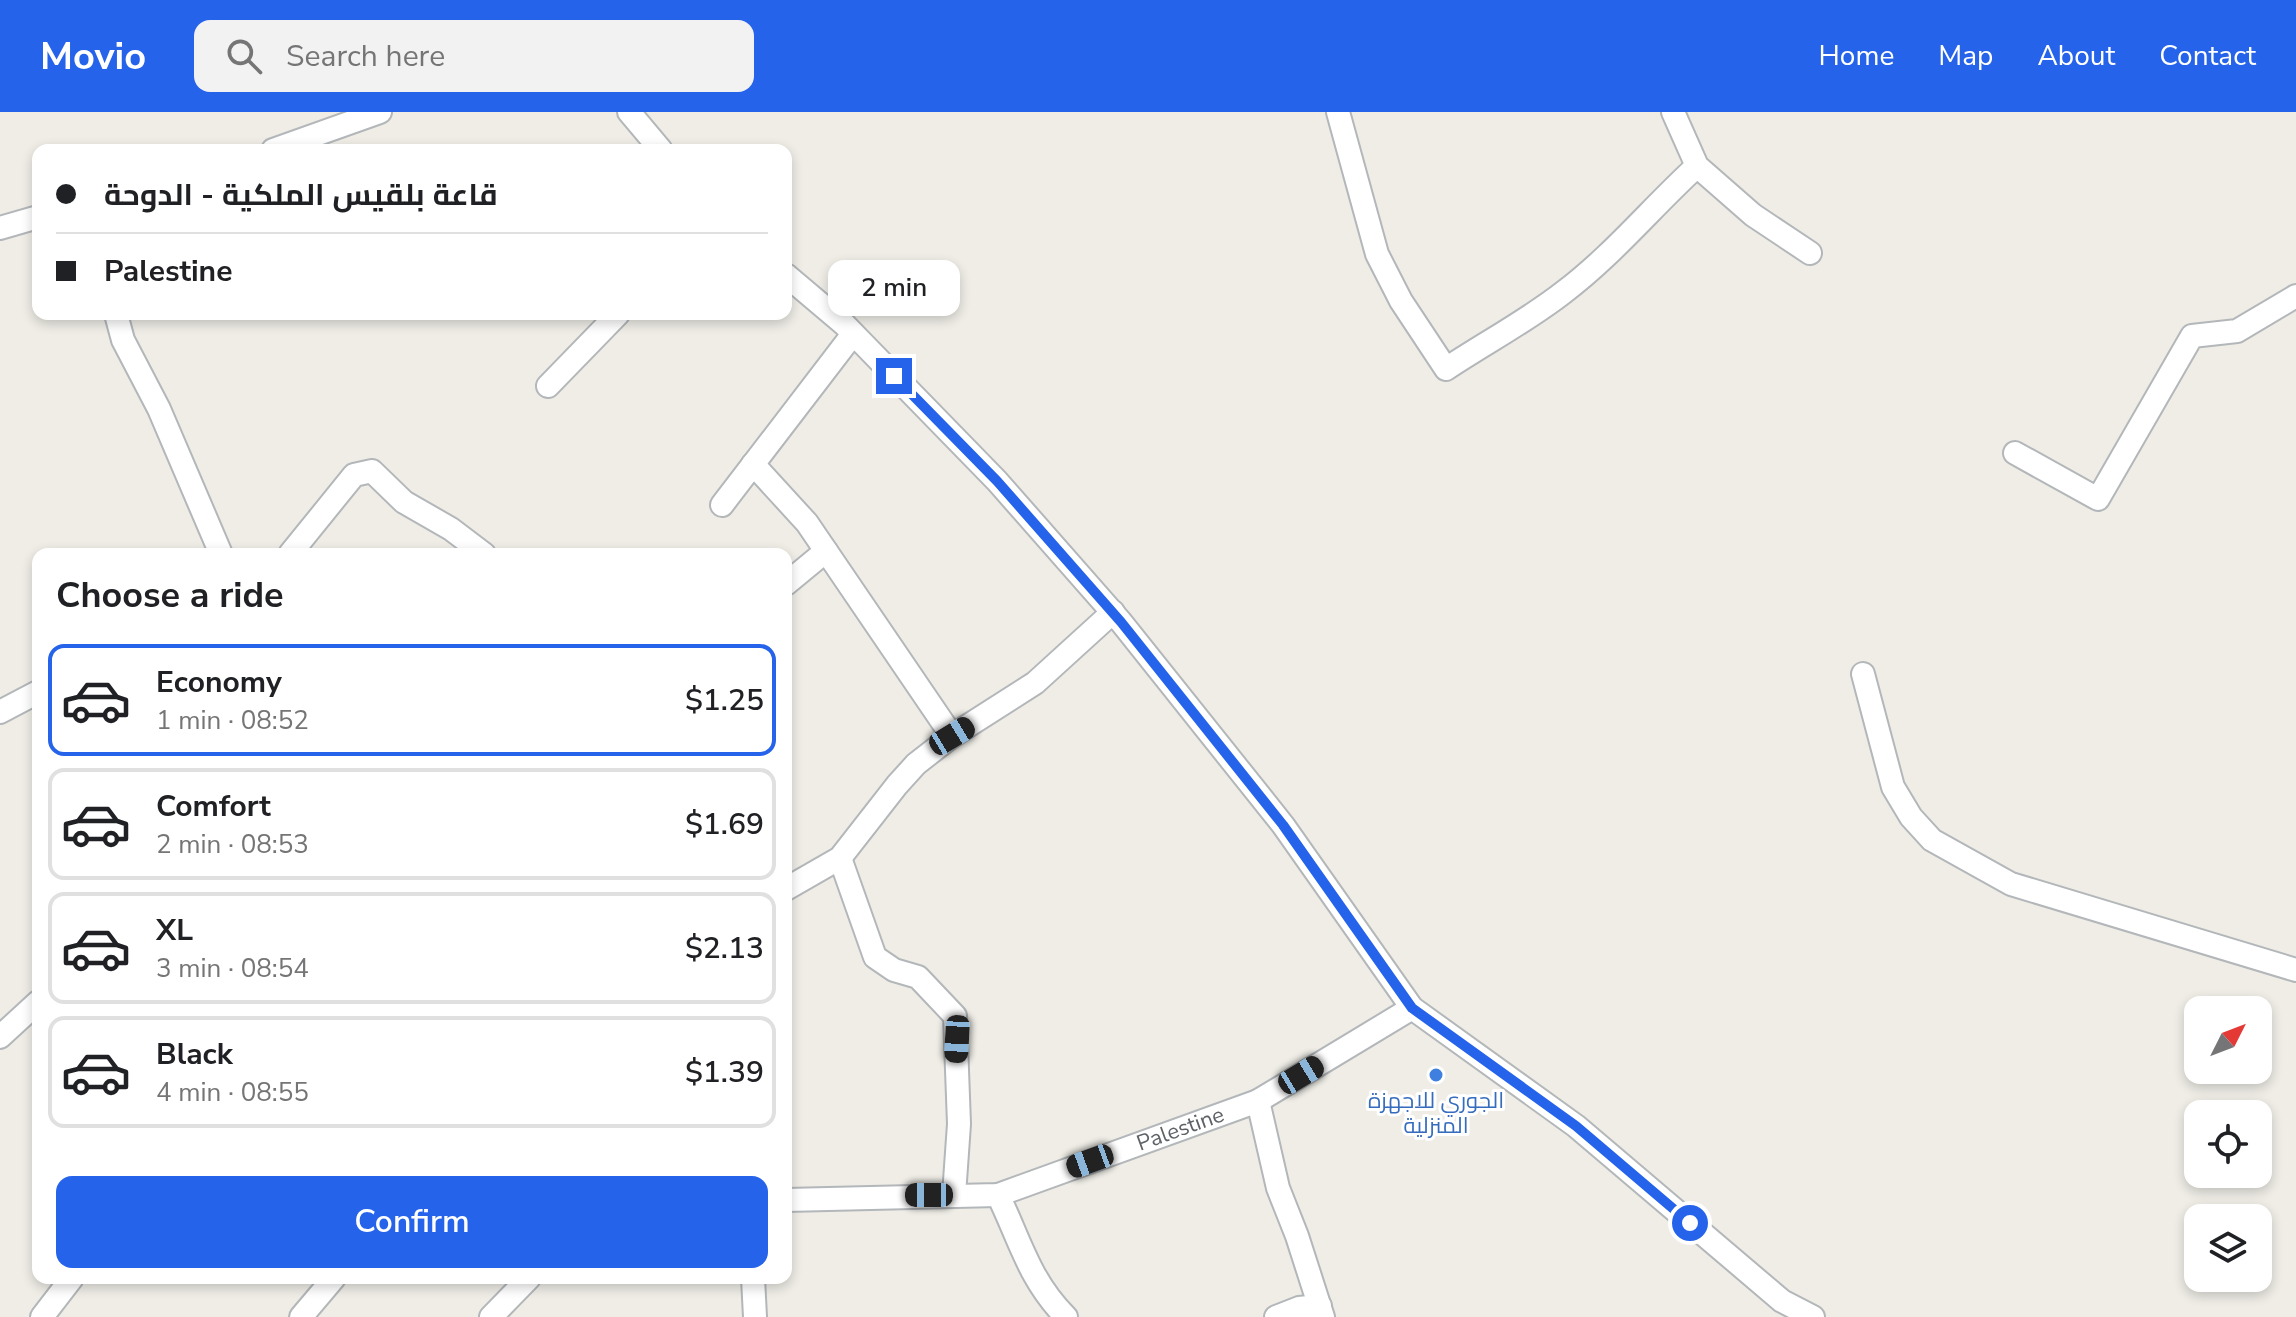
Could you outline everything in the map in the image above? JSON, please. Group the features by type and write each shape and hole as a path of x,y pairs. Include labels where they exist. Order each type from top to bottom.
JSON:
{"street":[{"path":"290,144 380,112"},
{"path":"629,112 656,144"},
{"path":"1338,112 1377,254 1401,301 1446,369 1567,291 1697,166"},
{"path":"1673,112 1697,166 1753,215 1810,253"},
{"path":"0,228 32,219"},
{"path":"792,280 853,334 997,481 1113,612 1283,825 1412,1008 1576,1126 1782,1301 1813,1317"},
{"path":"2015,453 2098,499 2192,336 2237,331 2296,296"},
{"path":"118,320 123,340 159,409 218,548"},
{"path":"548,386 612,320"},
{"path":"722,505 853,334"},
{"path":"753,464 807,523 952,736"},
{"path":"295,548 354,475 372,471 404,502 451,529 476,548"},
{"path":"792,579 826,551"},
{"path":"792,886 840,858 916,764 952,736 1035,683 1113,612"},
{"path":"1863,674 1893,787 1911,817 1932,840 2011,884 2296,970"},
{"path":"0,712 32,695"},
{"path":"840,858 875,957 894,970 918,977 955,1016 959,1124 954,1195"},
{"path":"0,1037 32,1008"},
{"name":"Palestine","path":"792,1200 998,1195 1258,1101 1412,1008"},
{"path":"1258,1101 1278,1188 1322,1311 1299,1308 1276,1317"},
{"path":"998,1195 1012,1223 1024,1259 1065,1317"},
{"path":"42,1317 67,1284"},
{"path":"301,1317 329,1284"},
{"path":"491,1317 523,1284"},
{"path":"753,1284 755,1317"}],"place":[{"name":"الجوري للاجهزة المنزلية","path":"1436,1075"}],"route":[{"path":"894,376 997,481 1121,622 1283,825 1412,1008 1576,1126 1690,1223"}]}
